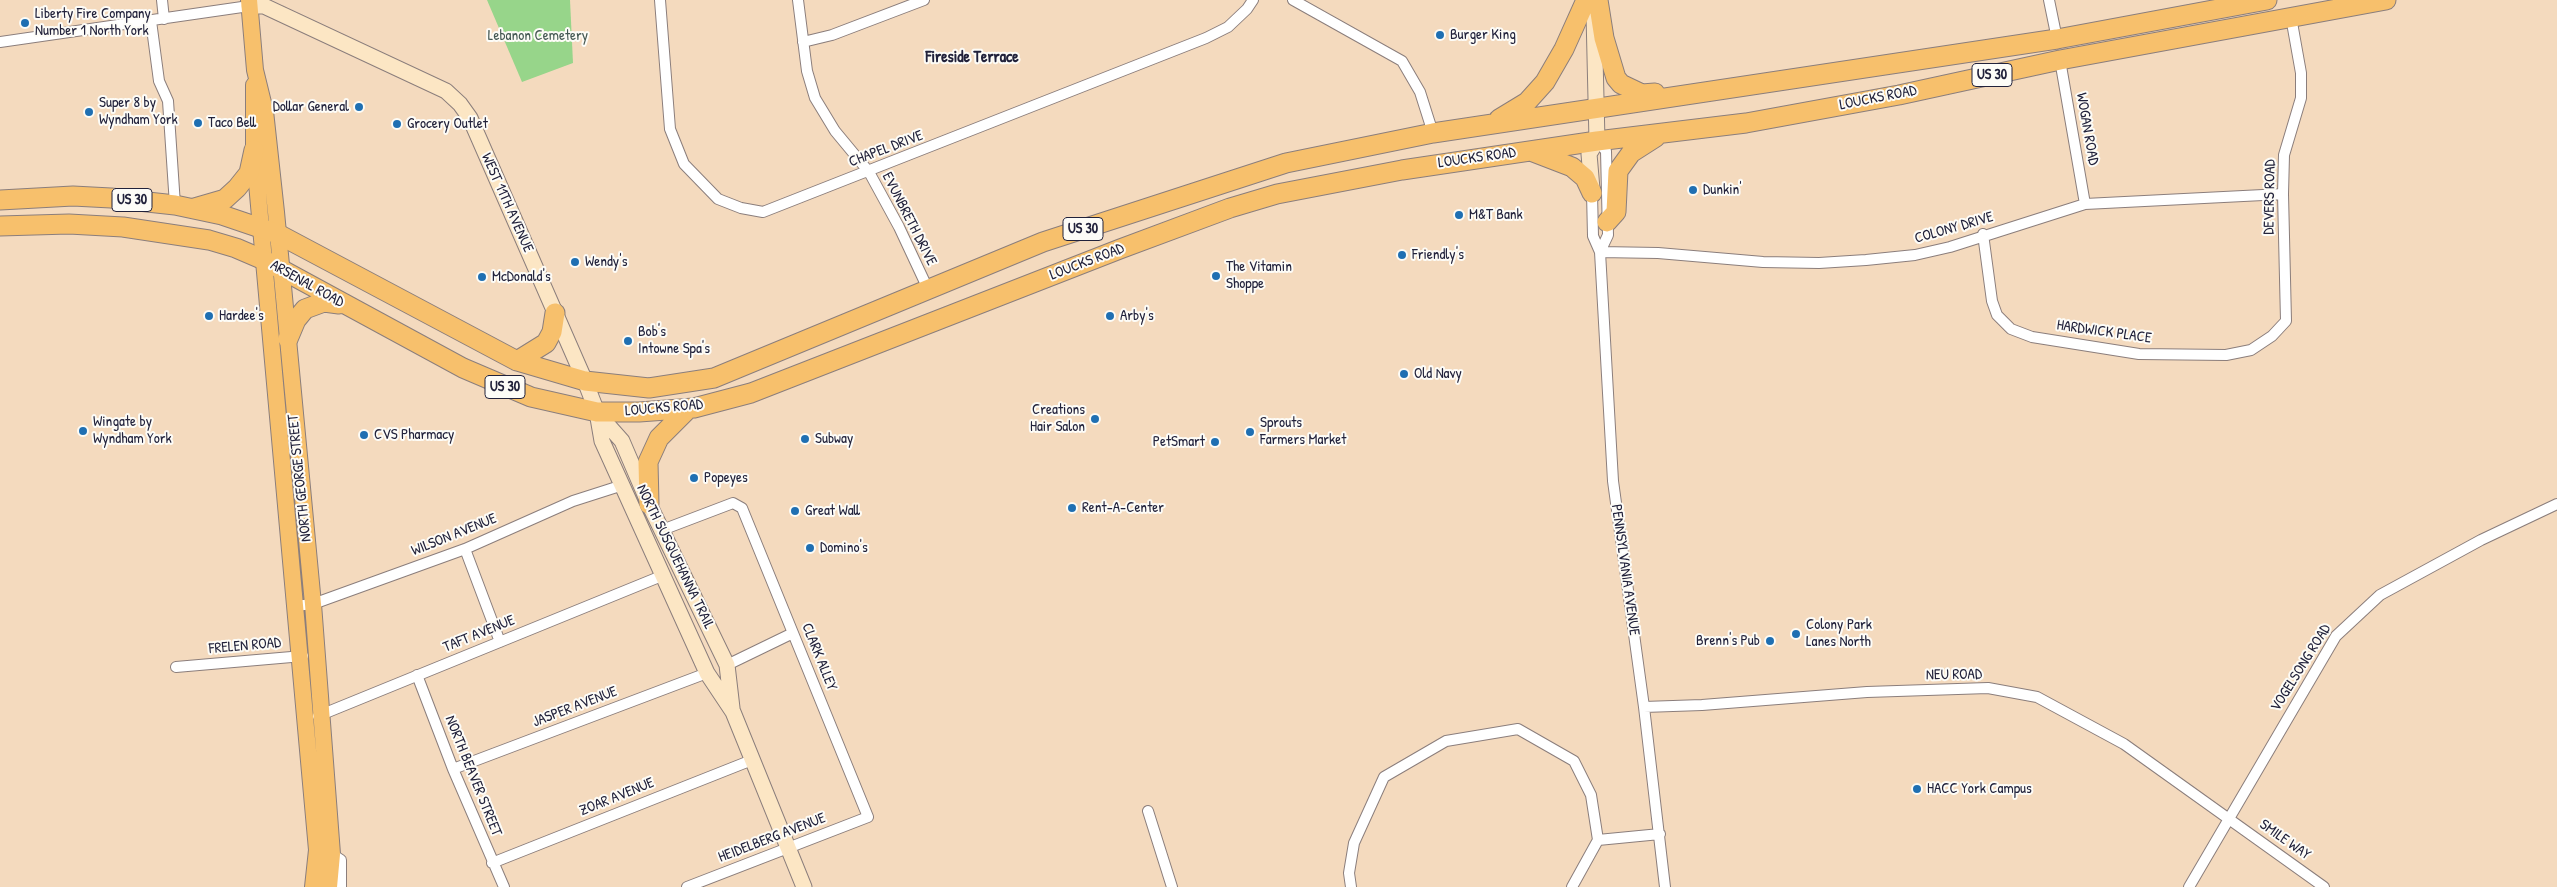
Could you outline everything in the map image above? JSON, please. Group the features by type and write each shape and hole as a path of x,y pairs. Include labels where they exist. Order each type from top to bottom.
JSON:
{"highway":[{"path":"1490,125 1527,102 1545,82 1564,49 1586,0"},
{"path":"1598,0 1604,38 1616,78 1621,84 1642,94 1677,91 1703,93"},
{"name":"LOUCKS ROAD","path":"585,381 649,388 714,378 1043,242 1286,163 1433,133 1596,107 1703,93 2057,40 2267,0"},
{"name":"LOUCKS ROAD","path":"597,412 688,409 751,393 1120,248 1230,208 1278,194 1345,180 1597,140 1746,123 1900,95 2060,60 2386,0"},
{"path":"1607,222 1616,212 1618,171 1631,153 1663,133"},
{"path":"184,207 225,199 249,173 254,150"},
{"path":"1530,151 1572,167 1585,178 1592,193"},
{"name":"ARSENAL ROAD","path":"0,200 82,197 184,207 270,230 517,361 585,381"},
{"name":"ARSENAL ROAD","path":"0,226 69,224 123,227 209,240 241,250 264,260 500,386 563,406 597,412"},
{"path":"288,339 296,320 305,309 324,302 344,304"},
{"path":"517,361 546,344 552,332 555,313"},
{"path":"649,504 648,462 659,438 688,409"}],"main road":[{"name":"PENNSYLVANIA AVENUE","path":"1592,193 1589,154 1597,140 1593,0"},
{"name":"NORTH GEORGE STREET","path":"249,3 255,70 265,111 270,230 264,260 295,606 323,715 332,854 329,887"},
{"name":"WEST 11TH AVENUE","path":"249,3 264,6 446,91 460,104 470,118 585,381"},
{"name":"NORTH GEORGE STREET","path":"255,70 252,110 254,150 270,230 281,269 313,604 305,719 317,850 313,887"},
{"name":"NORTH SUSQUEHANNA TRAIL","path":"585,381 597,412 602,440 707,674 733,712 804,887"},
{"name":"NORTH SUSQUEHANNA TRAIL","path":"597,412 622,441 649,504 727,665 733,712"}],"street":[{"path":"162,0 164,19"},
{"name":"CHAPEL DRIVE","path":"660,0 670,130 684,164 718,199 741,208 763,212 869,172 1206,38 1228,28 1247,9 1253,0"},
{"name":"EVUNBRETH DRIVE","path":"798,0 807,71 815,98 835,131 869,172 899,227 928,289"},
{"path":"803,42 832,35 924,0"},
{"path":"1293,0 1402,61 1420,92 1433,133"},
{"path":"2049,0 2057,40"},
{"path":"0,42 164,19 249,3"},
{"name":"DEVERS ROAD","path":"2286,321 2284,155 2302,98 2301,72 2291,17"},
{"path":"150,21 159,81 168,101 184,207"},
{"name":"WOGAN ROAD","path":"2060,60 2085,204"},
{"name":"PENNSYLVANIA AVENUE","path":"1597,140 1606,151 1608,235 1600,252"},
{"name":"PENNSYLVANIA AVENUE","path":"1592,193 1592,236 1600,252 1613,482 1644,707 1665,887"},
{"name":"COLONY DRIVE","path":"1600,252 1658,253 1764,262 1819,263 1915,255 1950,247 1984,234 2085,204 2283,194"},
{"name":"HARDWICK PLACE","path":"1984,234 1992,301 1997,315 2011,329 2032,337 2139,354 2226,355 2251,350 2272,336 2286,321"},
{"name":"WILSON AVENUE","path":"295,606 313,604 465,549 572,501 623,485"},
{"name":"CLARK ALLEY","path":"662,530 733,503 742,508 868,817"},
{"name":"VOGELSONG ROAD","path":"2189,887 2227,818 2336,636 2357,614 2380,595 2481,540 2557,504"},
{"path":"465,549 500,642"},
{"name":"TAFT AVENUE","path":"305,719 323,715 664,575"},
{"path":"727,665 793,633"},
{"name":"FRELEN ROAD","path":"176,666 309,656"},
{"name":"JASPER AVENUE","path":"453,769 707,674"},
{"name":"NORTH BEAVER STREET","path":"417,675 453,769 504,887"},
{"name":"NEU ROAD","path":"1644,707 1702,705 1867,692 1988,688 2037,697 2124,744 2227,818"},
{"path":"1351,887 1349,873 1354,843 1384,776 1446,742 1518,729 1574,761 1591,795 1598,840 1572,887"},
{"name":"ZOAR AVENUE","path":"492,863 752,760"},
{"path":"1148,811 1172,887"},
{"name":"HEIDELBERG AVENUE","path":"687,887 868,817"},
{"name":"SMILE WAY","path":"2227,818 2324,887"},
{"path":"1598,840 1660,834"},
{"path":"332,854 341,860 341,887"}],"green space":[{"name":"Lebanon Cemetery","path":"487,0 570,0 573,63 522,82"}],"place":[{"name":"Liberty Fire Company Number 1 North York","path":"25,23"},
{"name":"Burger King","path":"1440,35"},
{"name":"Dollar General","path":"359,107"},
{"name":"Super 8 by Wyndham York","path":"89,112"},
{"name":"Taco Bell","path":"198,123"},
{"name":"Grocery Outlet","path":"397,124"},
{"name":"Dunkin'","path":"1693,190"},
{"name":"M&T Bank","path":"1459,215"},
{"name":"Friendly's","path":"1402,255"},
{"name":"Wendy's","path":"575,262"},
{"name":"The Vitamin Shoppe","path":"1216,276"},
{"name":"McDonald's","path":"482,277"},
{"name":"Hardee's","path":"209,316"},
{"name":"Arby's","path":"1110,316"},
{"name":"Bob's Intowne Spa's","path":"628,341"},
{"name":"Old Navy","path":"1404,374"},
{"name":"Creations Hair Salon","path":"1095,419"},
{"name":"Wingate by Wyndham York","path":"83,431"},
{"name":"Sprouts Farmers Market","path":"1250,432"},
{"name":"CVS Pharmacy","path":"364,435"},
{"name":"Subway","path":"805,439"},
{"name":"PetSmart","path":"1215,442"},
{"name":"Popeyes","path":"694,478"},
{"name":"Rent-A-Center","path":"1072,508"},
{"name":"Great Wall","path":"795,511"},
{"name":"Domino's","path":"810,548"},
{"name":"Colony Park Lanes North","path":"1796,634"},
{"name":"Brenn's Pub","path":"1770,641"},
{"name":"HACC York Campus","path":"1917,789"}],"district":[{"name":"Fireside Terrace","path":"972,58"}]}
